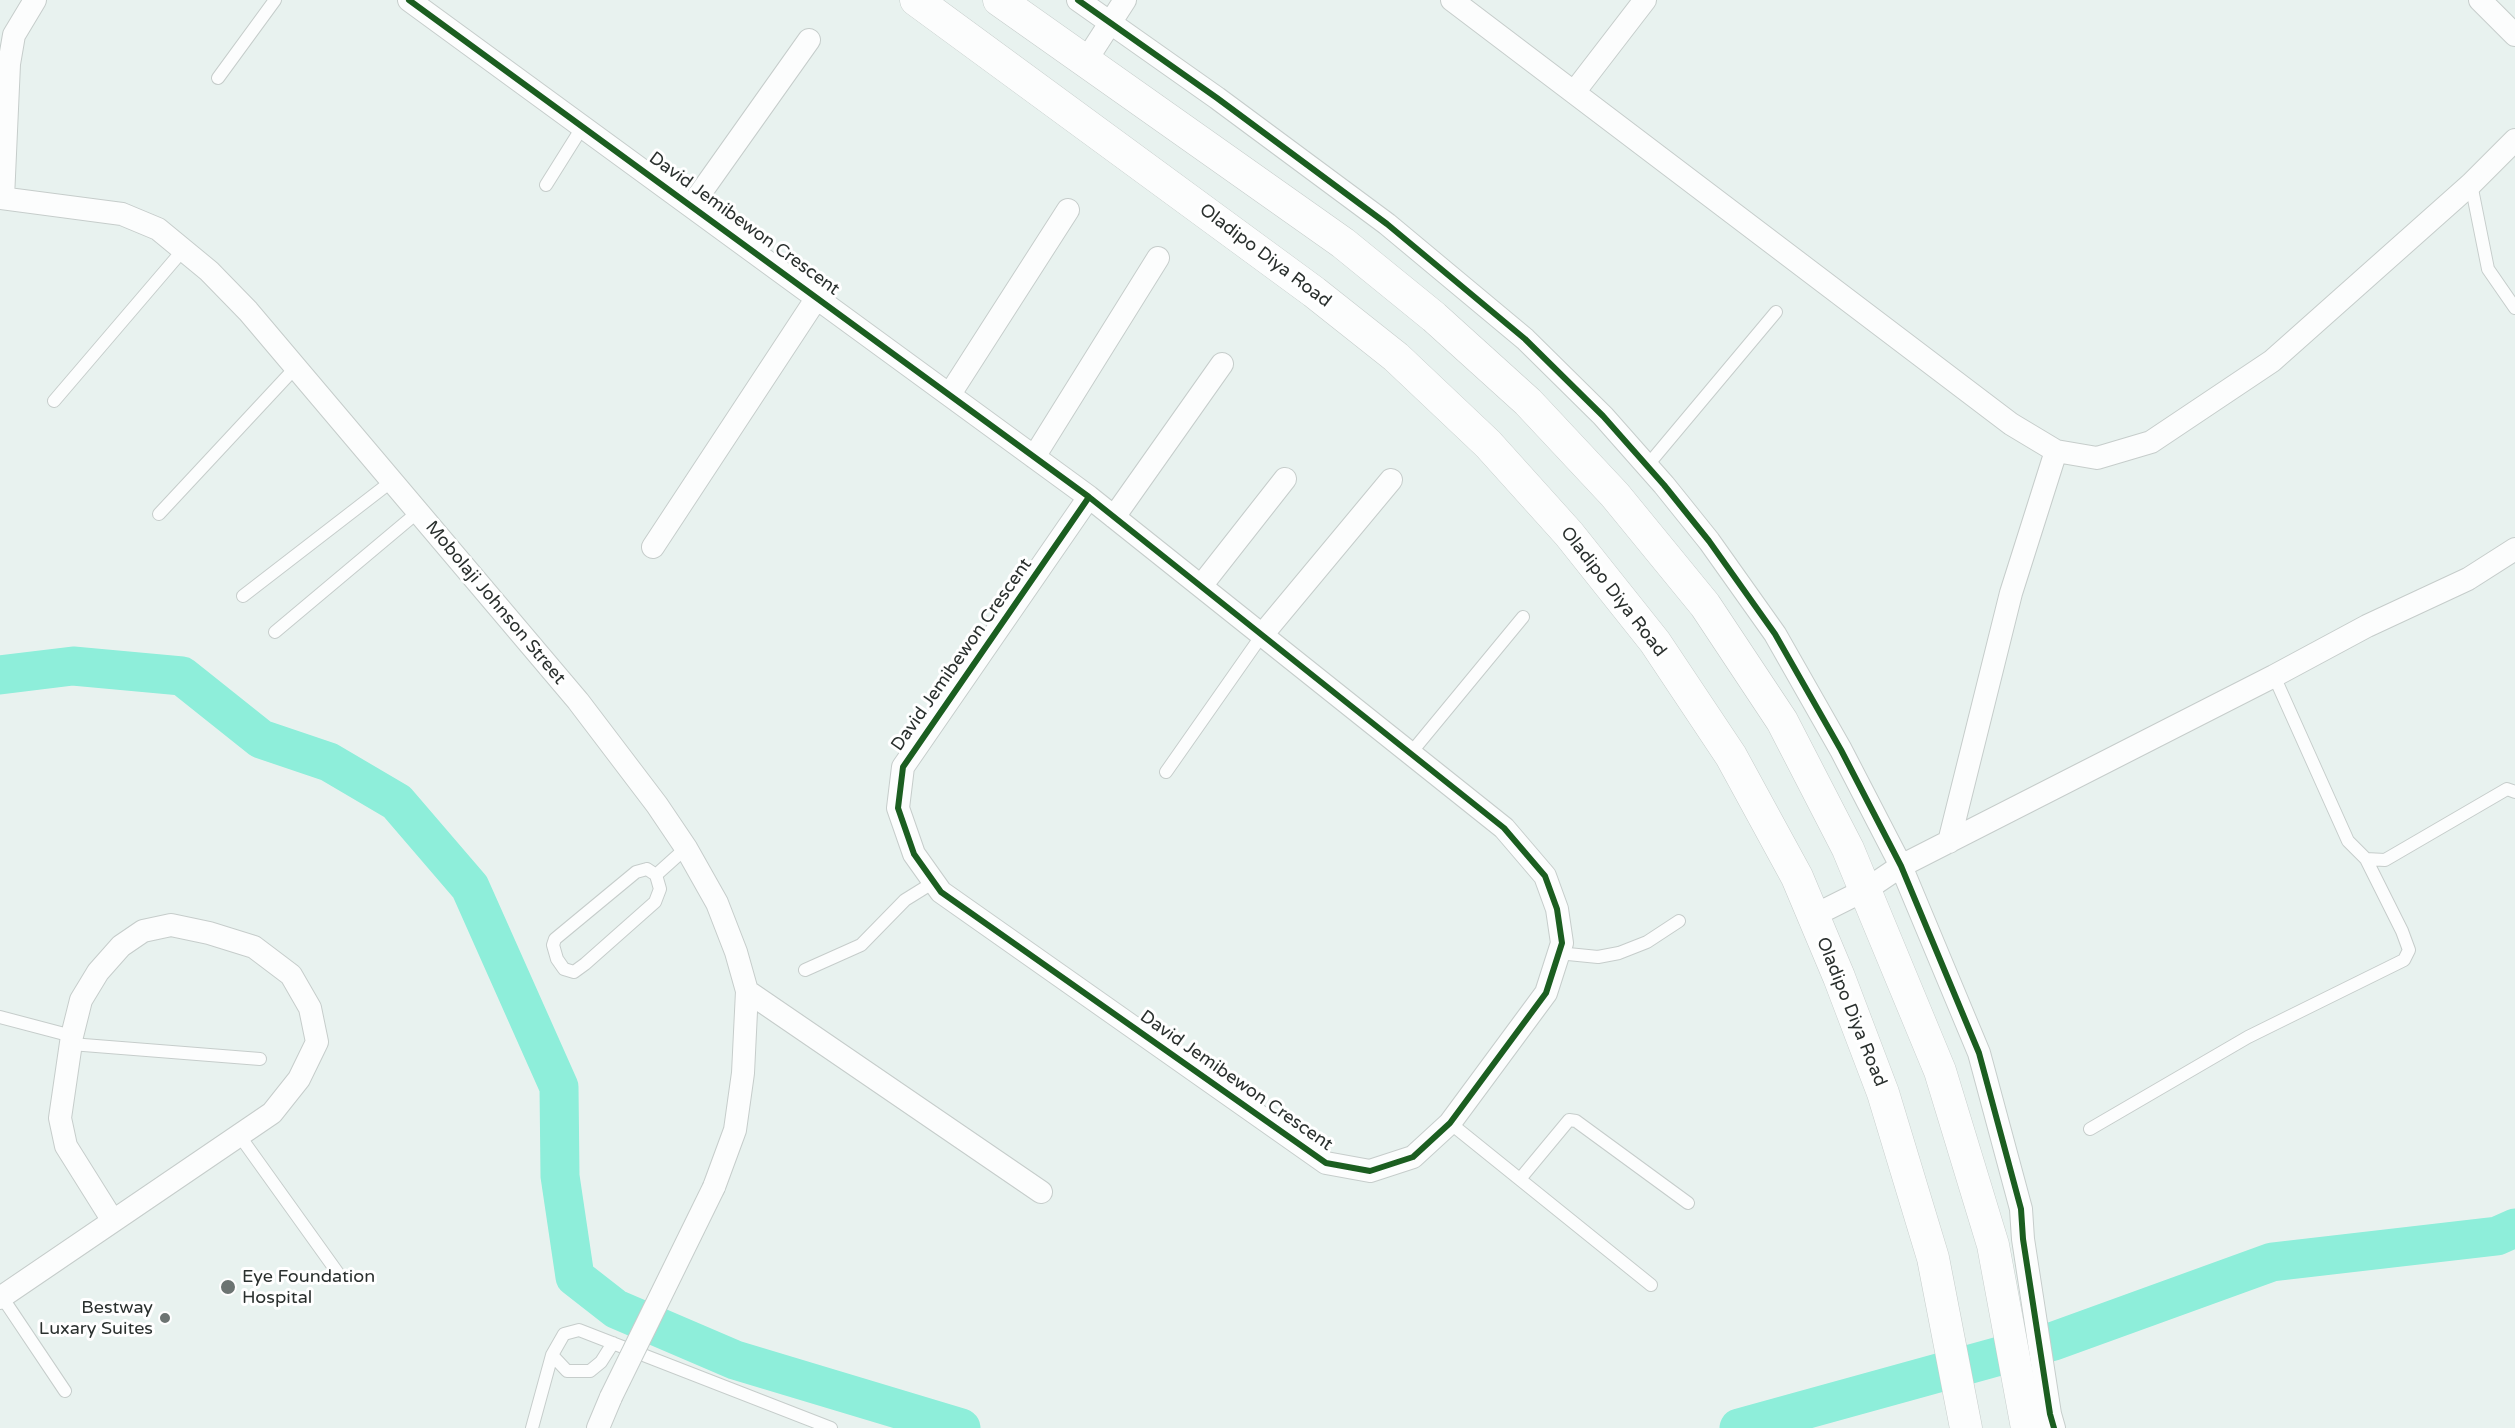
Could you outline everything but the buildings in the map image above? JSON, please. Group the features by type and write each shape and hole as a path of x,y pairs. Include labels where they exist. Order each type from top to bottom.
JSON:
{"main road":[{"name":"Oladipo Diya Road","path":"916,0 1314,292 1396,357 1488,444 1569,534 1655,642 1731,756 1797,877 1883,1092 1934,1257 1966,1428"},
{"path":"999,0 1343,243 1434,317 1528,402 1615,495 1705,605 1782,720 1867,889 2008,1242 2039,1422"}],"street":[{"path":"1,198 14,35 35,0"},
{"name":"David Jemibewon Crescent","path":"409,0 818,296 1089,497 1504,828 1545,876 1557,909 1562,943 1546,993 1450,1123 1413,1157 1370,1171 1326,1164 951,899 934,882 914,854 898,808 903,767 1089,497"},
{"path":"1078,0 1293,154 1471,291 1525,339 1596,408 1709,541 1775,634 1901,866 1979,1053 2021,1209 2008,1242"},
{"path":"1085,62 1125,0"},
{"path":"1452,0 1575,91 2011,424 2056,451 2097,458 2151,442 2272,361 2471,184 2515,140"},
{"path":"1575,91 1645,0"},
{"path":"2480,0 2515,35"},
{"path":"692,205 809,40"},
{"name":"Mobolaji Johnson Street","path":"1,198 122,214 158,229 209,271 248,311 578,701 686,848 717,903 736,952 747,991 743,1073 735,1130 714,1186 598,1428"},
{"path":"950,394 1068,210"},
{"path":"1034,457 1158,258"},
{"path":"653,547 818,296"},
{"path":"1114,517 1222,364"},
{"path":"1949,842 2011,593 2056,451"},
{"path":"1201,586 1285,479"},
{"path":"1262,635 1391,480"},
{"path":"1813,916 1867,889 1901,866 2274,676 2367,626 2468,579 2515,549"},
{"path":"1,1298 272,1113 299,1079 317,1042 310,1008 291,975 254,948 208,933 171,925 143,931 121,946 98,972 81,1000 72,1040 60,1118 66,1146 113,1221"},
{"path":"747,991 1041,1192"}],"lane":[{"path":"218,78 275,0"},
{"path":"546,185 583,126"},
{"path":"2471,184 2488,269 2515,308"},
{"path":"54,401 183,250"},
{"path":"1647,466 1776,312"},
{"path":"159,514 296,367"},
{"path":"243,596 392,481"},
{"path":"275,632 418,512"},
{"path":"1410,754 1523,617"},
{"path":"1166,772 1262,635"},
{"path":"2090,1129 2248,1037 2404,960 2409,950 2402,931 2366,860 2348,841 2274,676"},
{"path":"2366,860 2385,860 2506,789 2515,792"},
{"path":"656,875 686,848"},
{"path":"647,869 656,875 660,889 655,902 585,964 574,972 564,969 557,959 553,945 555,939 636,872 647,869"},
{"path":"805,970 861,945 904,900 934,882"},
{"path":"1558,953 1598,957 1619,953 1647,942 1679,921"},
{"path":"0,1017 72,1040 260,1059"},
{"path":"1520,1179 1569,1120 1576,1121 1688,1203"},
{"path":"1450,1123 1651,1285"},
{"path":"239,1135 340,1276"},
{"path":"1,1298 65,1391"},
{"path":"532,1428 552,1355 564,1334 579,1330 831,1428"},
{"path":"552,1355 567,1371 577,1373 590,1371 601,1362 613,1343"}],"waterway":[{"path":"0,675 73,666 182,676 261,739 329,762 397,802 470,887 559,1087 560,1176 575,1277 616,1309 735,1360 961,1428"},
{"path":"1739,1428 2054,1341 2272,1262 2497,1236 2515,1228"}],"cycle path":[{"path":"409,0 1089,497 1504,828 1545,876 1557,909 1562,943 1546,993 1450,1123 1413,1157 1370,1171 1326,1163 941,892 914,854 898,808 903,767 1089,497"},
{"path":"1078,0 1217,98 1387,224 1525,339 1603,416 1664,485 1709,541 1775,634 1841,750 1901,866 1979,1053 2021,1209 2023,1239 2054,1428"}],"place":[{"name":"Eye Foundation Hospital","path":"228,1287"},
{"name":"Bestway Luxary Suites","path":"165,1318"}]}
